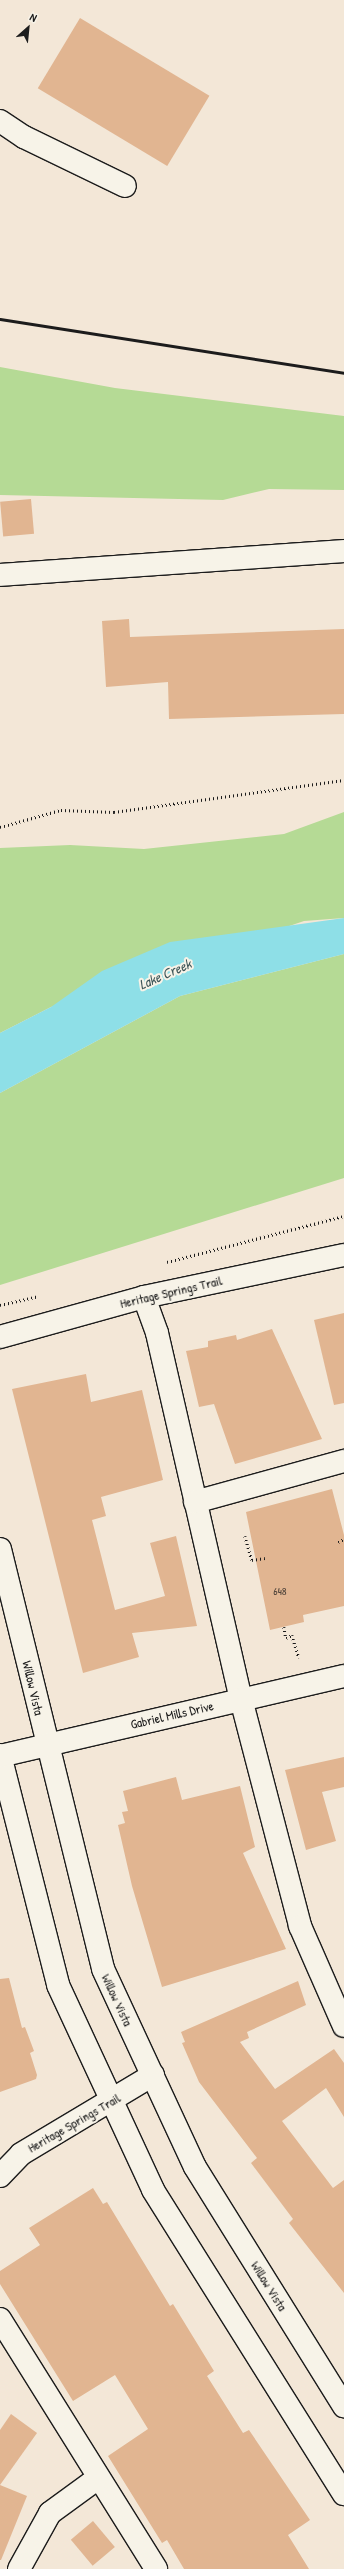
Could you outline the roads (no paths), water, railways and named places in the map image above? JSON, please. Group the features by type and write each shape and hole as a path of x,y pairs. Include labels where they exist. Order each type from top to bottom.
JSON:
{"street":[{"path":"0,120 24,137 125,186"},
{"path":"0,575 344,551"},
{"name":"Heritage Springs Trail","path":"0,1337 144,1297 344,1255"},
{"path":"144,1297 157,1333 241,1699 300,1926 344,2026"},
{"path":"195,1502 344,1461"},
{"name":"Willow Vista","path":"0,1549 46,1744 103,1969 195,2167 344,2406"},
{"name":"Gabriel Mills Drive","path":"0,1755 344,1676"},
{"path":"0,1755 58,1985 153,2190 344,2494"},
{"name":"Heritage Springs Trail","path":"0,2176 21,2154 112,2101 152,2075"},
{"path":"0,2320 156,2569"},
{"path":"19,2569 50,2513 98,2478"}],"water":[{"name":"Lake Creek","path":"344,918 344,954 180,996 0,1093 0,1033 51,1007 102,971 170,942"}],"railway":[{"path":"0,319 344,373"}]}
